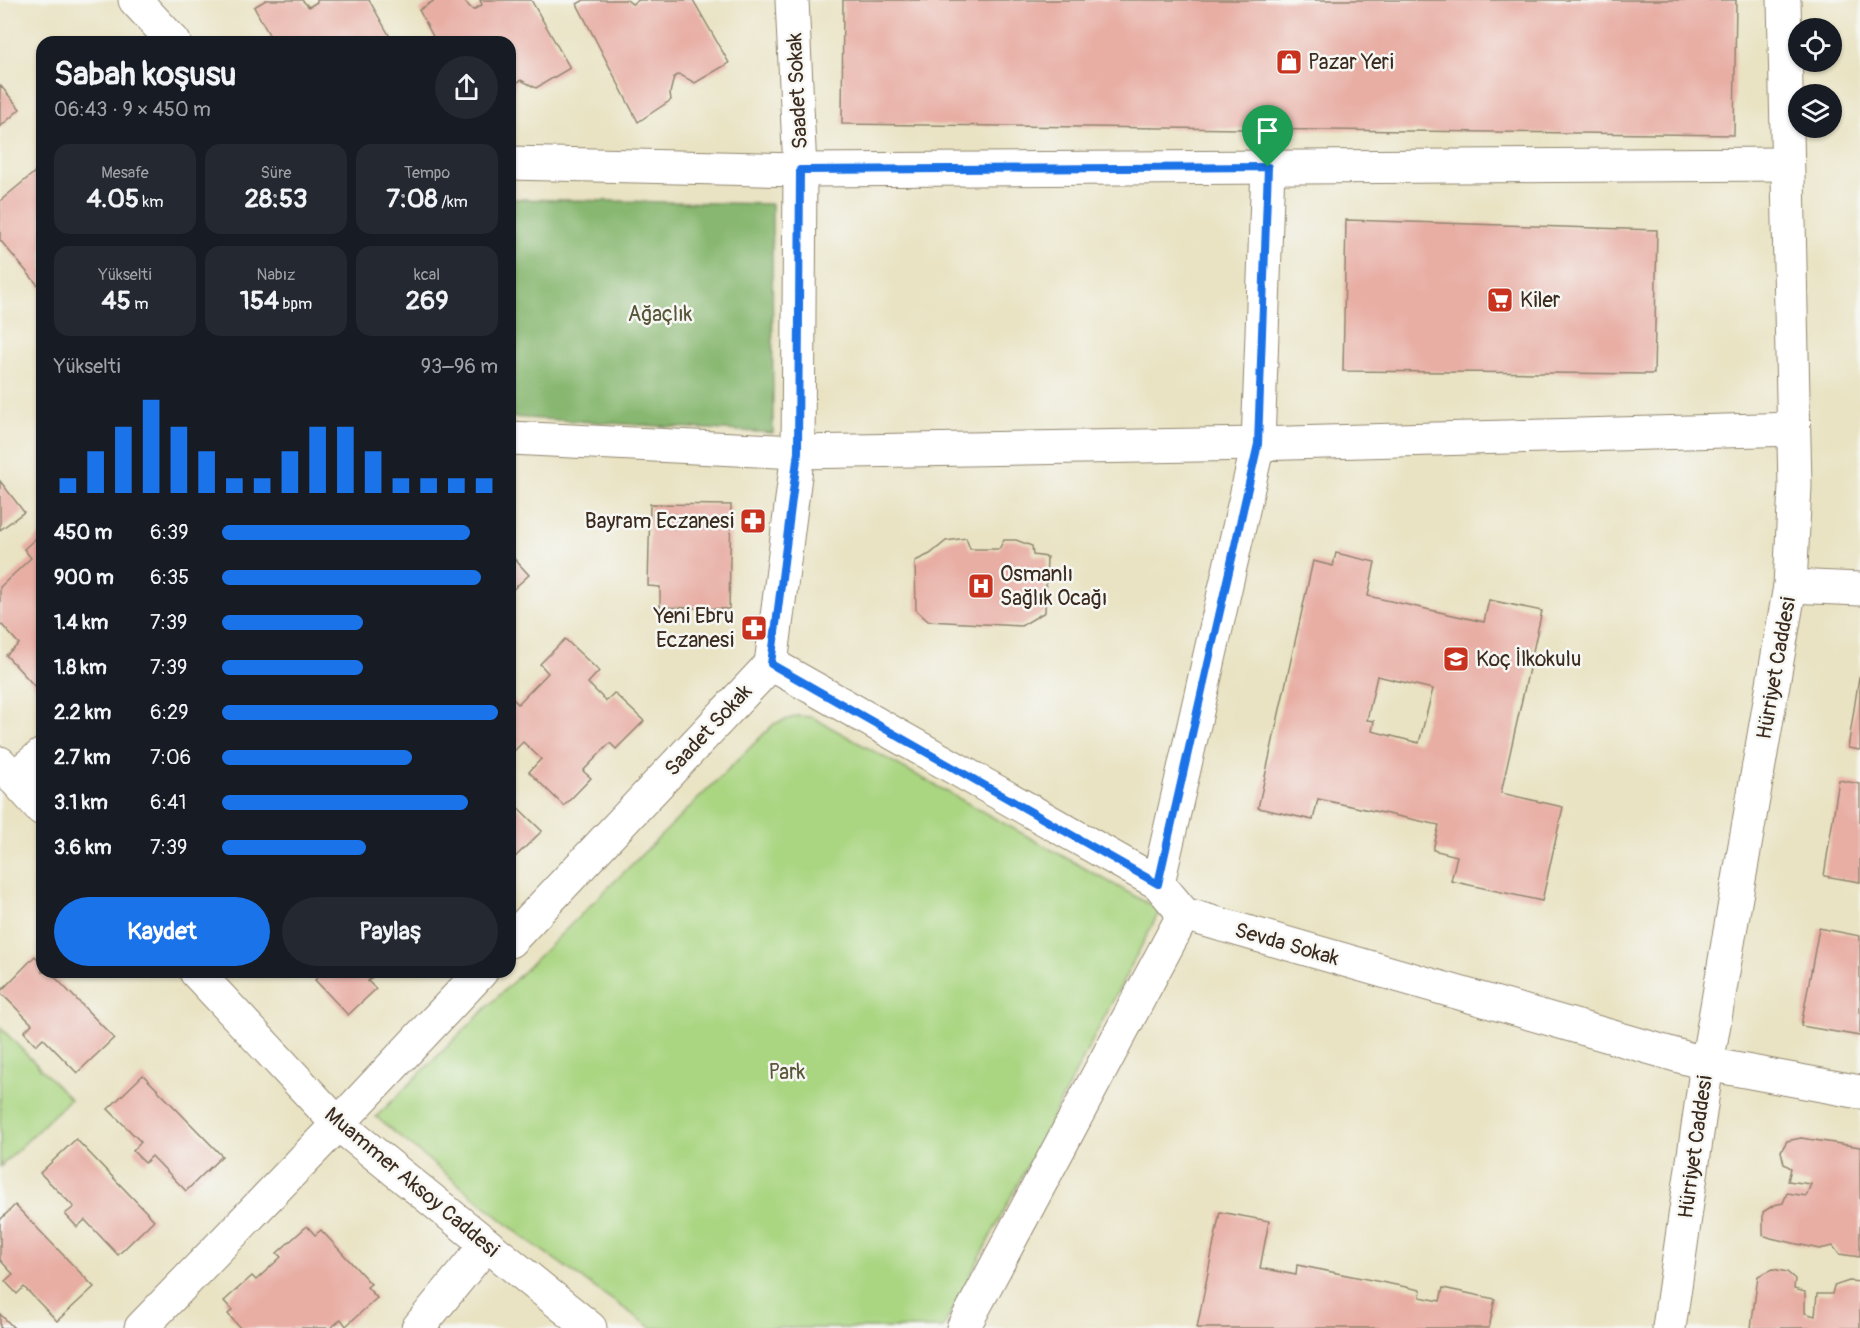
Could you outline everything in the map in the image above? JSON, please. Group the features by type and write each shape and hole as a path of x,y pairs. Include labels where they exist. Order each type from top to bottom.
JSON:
{"street":[{"path":"135,0 168,36"},
{"name":"Saadet Sokak","path":"516,935 771,664 798,452 800,170 792,0"},
{"name":"Hürriyet Caddesi","path":"1669,1328 1707,1064 1790,586 1795,486 1784,0"},
{"path":"516,163 800,170 1787,164"},
{"path":"1158,884 1258,444 1268,167"},
{"path":"516,438 798,452 1258,444 1793,429"},
{"path":"1790,586 1860,589"},
{"path":"771,664 1158,884 1184,914 963,1328"},
{"path":"36,758 7,770 36,802"},
{"name":"Sevda Sokak","path":"1184,914 1707,1064 1860,1092"},
{"name":"Muammer Aksoy Caddesi","path":"202,978 338,1124 590,1328"},
{"path":"141,1328 475,978"},
{"path":"418,1328 486,1245"}],"green space":[{"name":"Ağaçlık","path":"516,199 772,204 773,433 516,417"},
{"name":"Park","path":"797,716 812,717 1160,910 943,1328 652,1328 523,1237 376,1117 774,724"},
{"path":"0,1027 70,1099 0,1167"}],"building":[{"path":"266,0 302,0 309,7 317,0 369,0 390,36 270,36 254,7"},
{"path":"435,0 464,1 473,10 482,5 480,0 531,0 570,68 536,88 521,80 516,83 516,36 433,36 419,10"},
{"path":"584,0 627,0 632,4 639,0 693,0 729,63 695,83 679,74 674,77 670,93 671,100 638,122 577,4"},
{"name":"Pazar Yeri","path":"843,0 1736,0 1734,135 842,124"},
{"path":"0,85 20,109 0,127"},
{"path":"36,171 36,283 0,240 0,201"},
{"name":"Kiler","path":"1346,220 1657,230 1654,374 1343,371"},
{"path":"0,481 24,512 0,530"},
{"path":"650,504 731,505 729,609 660,607 660,587 648,586"},
{"path":"36,538 36,688 6,655 19,644 2,625 0,626 0,587 31,558 24,549"},
{"name":"Osmanlı Sağlık Ocağı","path":"966,538 970,549 999,549 1004,540 1016,540 1032,546 1033,555 1047,557 1045,612 1021,626 928,621 916,610 915,561 930,554 946,541"},
{"path":"1336,553 1375,562 1368,596 1484,622 1489,600 1542,611 1501,793 1563,807 1542,901 1451,881 1457,856 1433,850 1439,825 1318,799 1313,820 1258,808 1313,561 1333,566","holes":["1377,676 1433,689 1419,743 1372,731 1374,721 1367,720"]},
{"path":"516,561 529,575 516,587"},
{"path":"565,639 599,671 588,683 606,701 614,693 644,721 616,749 610,743 583,771 591,778 564,806 529,772 541,759 523,742 516,749 516,702 518,704 548,673 540,664"},
{"path":"1860,678 1860,750 1848,748"},
{"path":"1839,780 1860,784 1860,882 1824,876"},
{"path":"516,806 542,831 516,856"},
{"path":"1819,928 1860,936 1860,1036 1801,1026"},
{"path":"35,956 36,978 56,978 114,1038 77,1073 43,1038 36,1045 24,1032 32,1024 0,992"},
{"path":"317,978 371,978 368,981 376,989 348,1015 315,980"},
{"path":"143,1075 222,1156 186,1191 152,1156 145,1163 133,1151 141,1142 108,1109"},
{"path":"1801,1138 1860,1147 1860,1257 1839,1254 1833,1246 1819,1249 1763,1235 1763,1212 1774,1205 1783,1203 1787,1193 1806,1196 1811,1184 1788,1181 1791,1168 1784,1164 1781,1151 1787,1141"},
{"path":"76,1139 154,1220 118,1255 85,1220 77,1227 65,1214 74,1207 40,1173"},
{"path":"15,1205 94,1287 57,1321 24,1287 17,1294 5,1281 13,1274 0,1260 0,1220"},
{"path":"1220,1212 1269,1221 1260,1268 1296,1275 1297,1265 1421,1290 1420,1297 1440,1301 1443,1288 1495,1299 1489,1328 1197,1328"},
{"path":"307,1226 315,1235 321,1230 371,1284 367,1287 377,1298 346,1326 341,1319 331,1328 240,1328 228,1314 232,1310 224,1301 252,1276 256,1280 281,1257 277,1253"},
{"path":"1773,1269 1787,1272 1795,1279 1794,1289 1805,1292 1805,1313 1815,1316 1817,1294 1832,1294 1834,1286 1849,1281 1860,1282 1860,1328 1751,1328 1758,1276"},
{"path":"0,1314 14,1328 0,1328"}],"place":[{"name":"Pazar Yeri","path":"1289,62"},
{"name":"Kiler","path":"1500,300"},
{"name":"Bayram Eczanesi","path":"753,521"},
{"name":"Osmanlı Sağlık Ocağı","path":"981,586"},
{"name":"Yeni Ebru Eczanesi","path":"754,628"},
{"name":"Koç İlkokulu","path":"1456,659"}],"route":[{"path":"1268,167 1258,444 1158,884 771,664 798,452 800,170 1268,167"}]}
